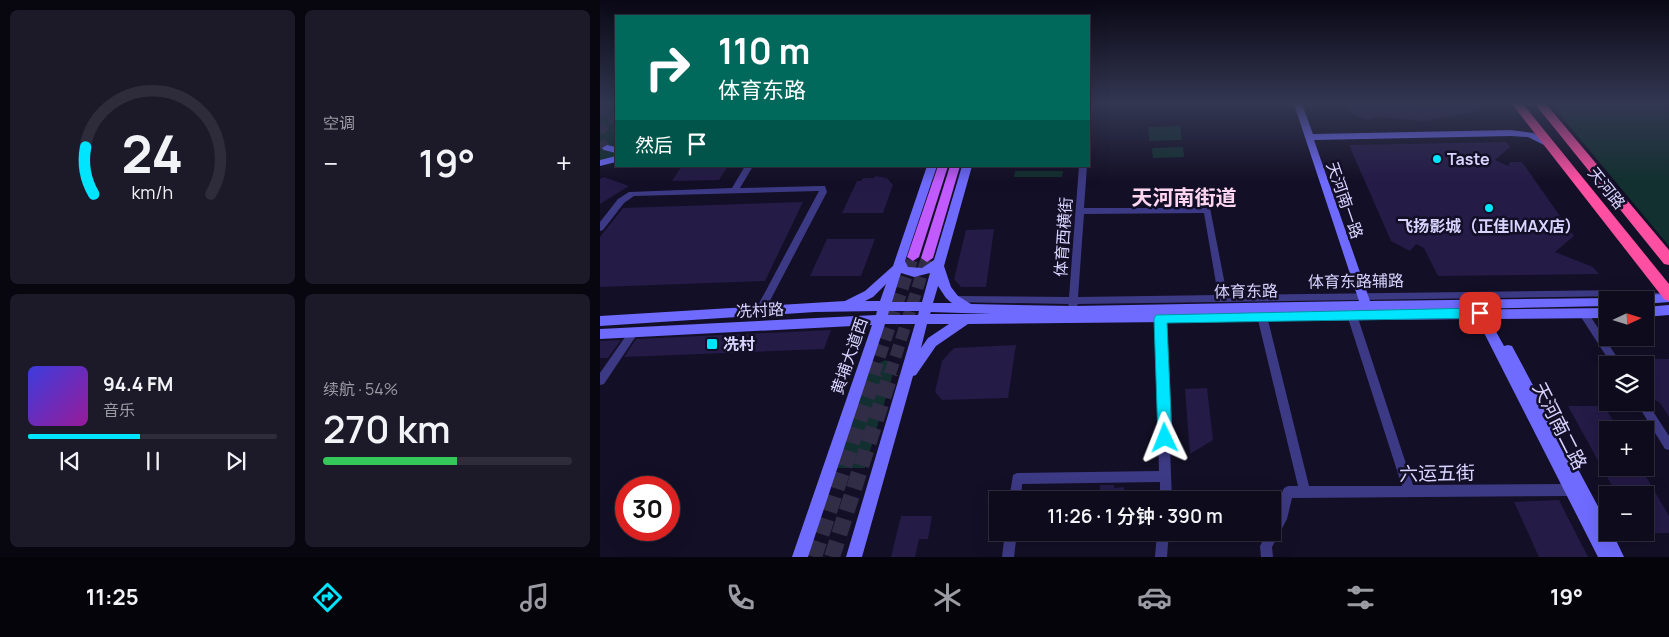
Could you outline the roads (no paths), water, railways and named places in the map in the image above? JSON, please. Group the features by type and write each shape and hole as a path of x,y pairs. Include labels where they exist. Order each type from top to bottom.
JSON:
{"highway":[{"name":"天河路","path":"1538,130 1669,297"},
{"name":"天河路","path":"1561,130 1669,260"}],"main road":[{"name":"天河南一路","path":"1307,130 1310,145 1368,301"},
{"path":"1310,137 1511,133 1530,135 1550,145"},
{"path":"600,163 615,159"},
{"name":"黄埔大道西","path":"800,557 932,167"},
{"path":"913,257 943,167"},
{"path":"854,557 926,306 933,260 955,167"},
{"path":"846,306 873,290 900,261 904,270 916,273 930,269 967,167"},
{"path":"933,260 942,285 952,300 965,305 991,310"},
{"path":"1654,298 1669,297"},
{"name":"体育东路","path":"882,313 926,306 991,310 1073,306 1368,301 1599,301"},
{"name":"冼村路","path":"600,321 711,316 846,306 922,320"},
{"path":"1654,311 1669,310"},
{"name":"冼村路","path":"600,334 882,313"},
{"name":"体育东路","path":"922,320 1599,313"},
{"name":"天河南二路","path":"1485,314 1606,557"},
{"name":"天河南二路","path":"1485,314 1616,557"},
{"path":"902,388 926,348 940,334 966,320"}],"street":[{"path":"735,190 748,167"},
{"name":"体育西横街","path":"1073,306 1083,167"},
{"path":"600,228 621,200 632,194 822,188 823,192 760,311"},
{"path":"1080,211 1207,210 1223,298"},
{"name":"体育东路辅路","path":"952,300 1073,306 1223,298 1368,301 1623,293 1669,297"},
{"path":"1584,314 1611,356"},
{"path":"1352,315 1409,491"},
{"path":"1262,316 1304,492 1288,492 1281,519 1266,546 1267,557"},
{"path":"1160,319 1166,491"},
{"path":"600,381 633,333"},
{"path":"1648,411 1669,445"},
{"path":"1016,491 1017,479 1166,476"},
{"name":"六运五街","path":"1304,492 1571,490"},
{"path":"1008,557 1010,541"},
{"path":"1161,557 1162,541"}],"tunnel":[{"path":"600,142 607,148"},
{"path":"874,374 913,257"},
{"path":"890,374 927,258"},
{"path":"814,557 875,373"},
{"path":"832,557 891,373"}],"place":[{"name":"Taste","path":"1437,159"},
{"name":"飞扬影城（正佳IMAX店）","path":"1489,208"},
{"name":"冼村","path":"712,344"}],"district":[{"name":"天河南街道","path":"1184,197"}]}
